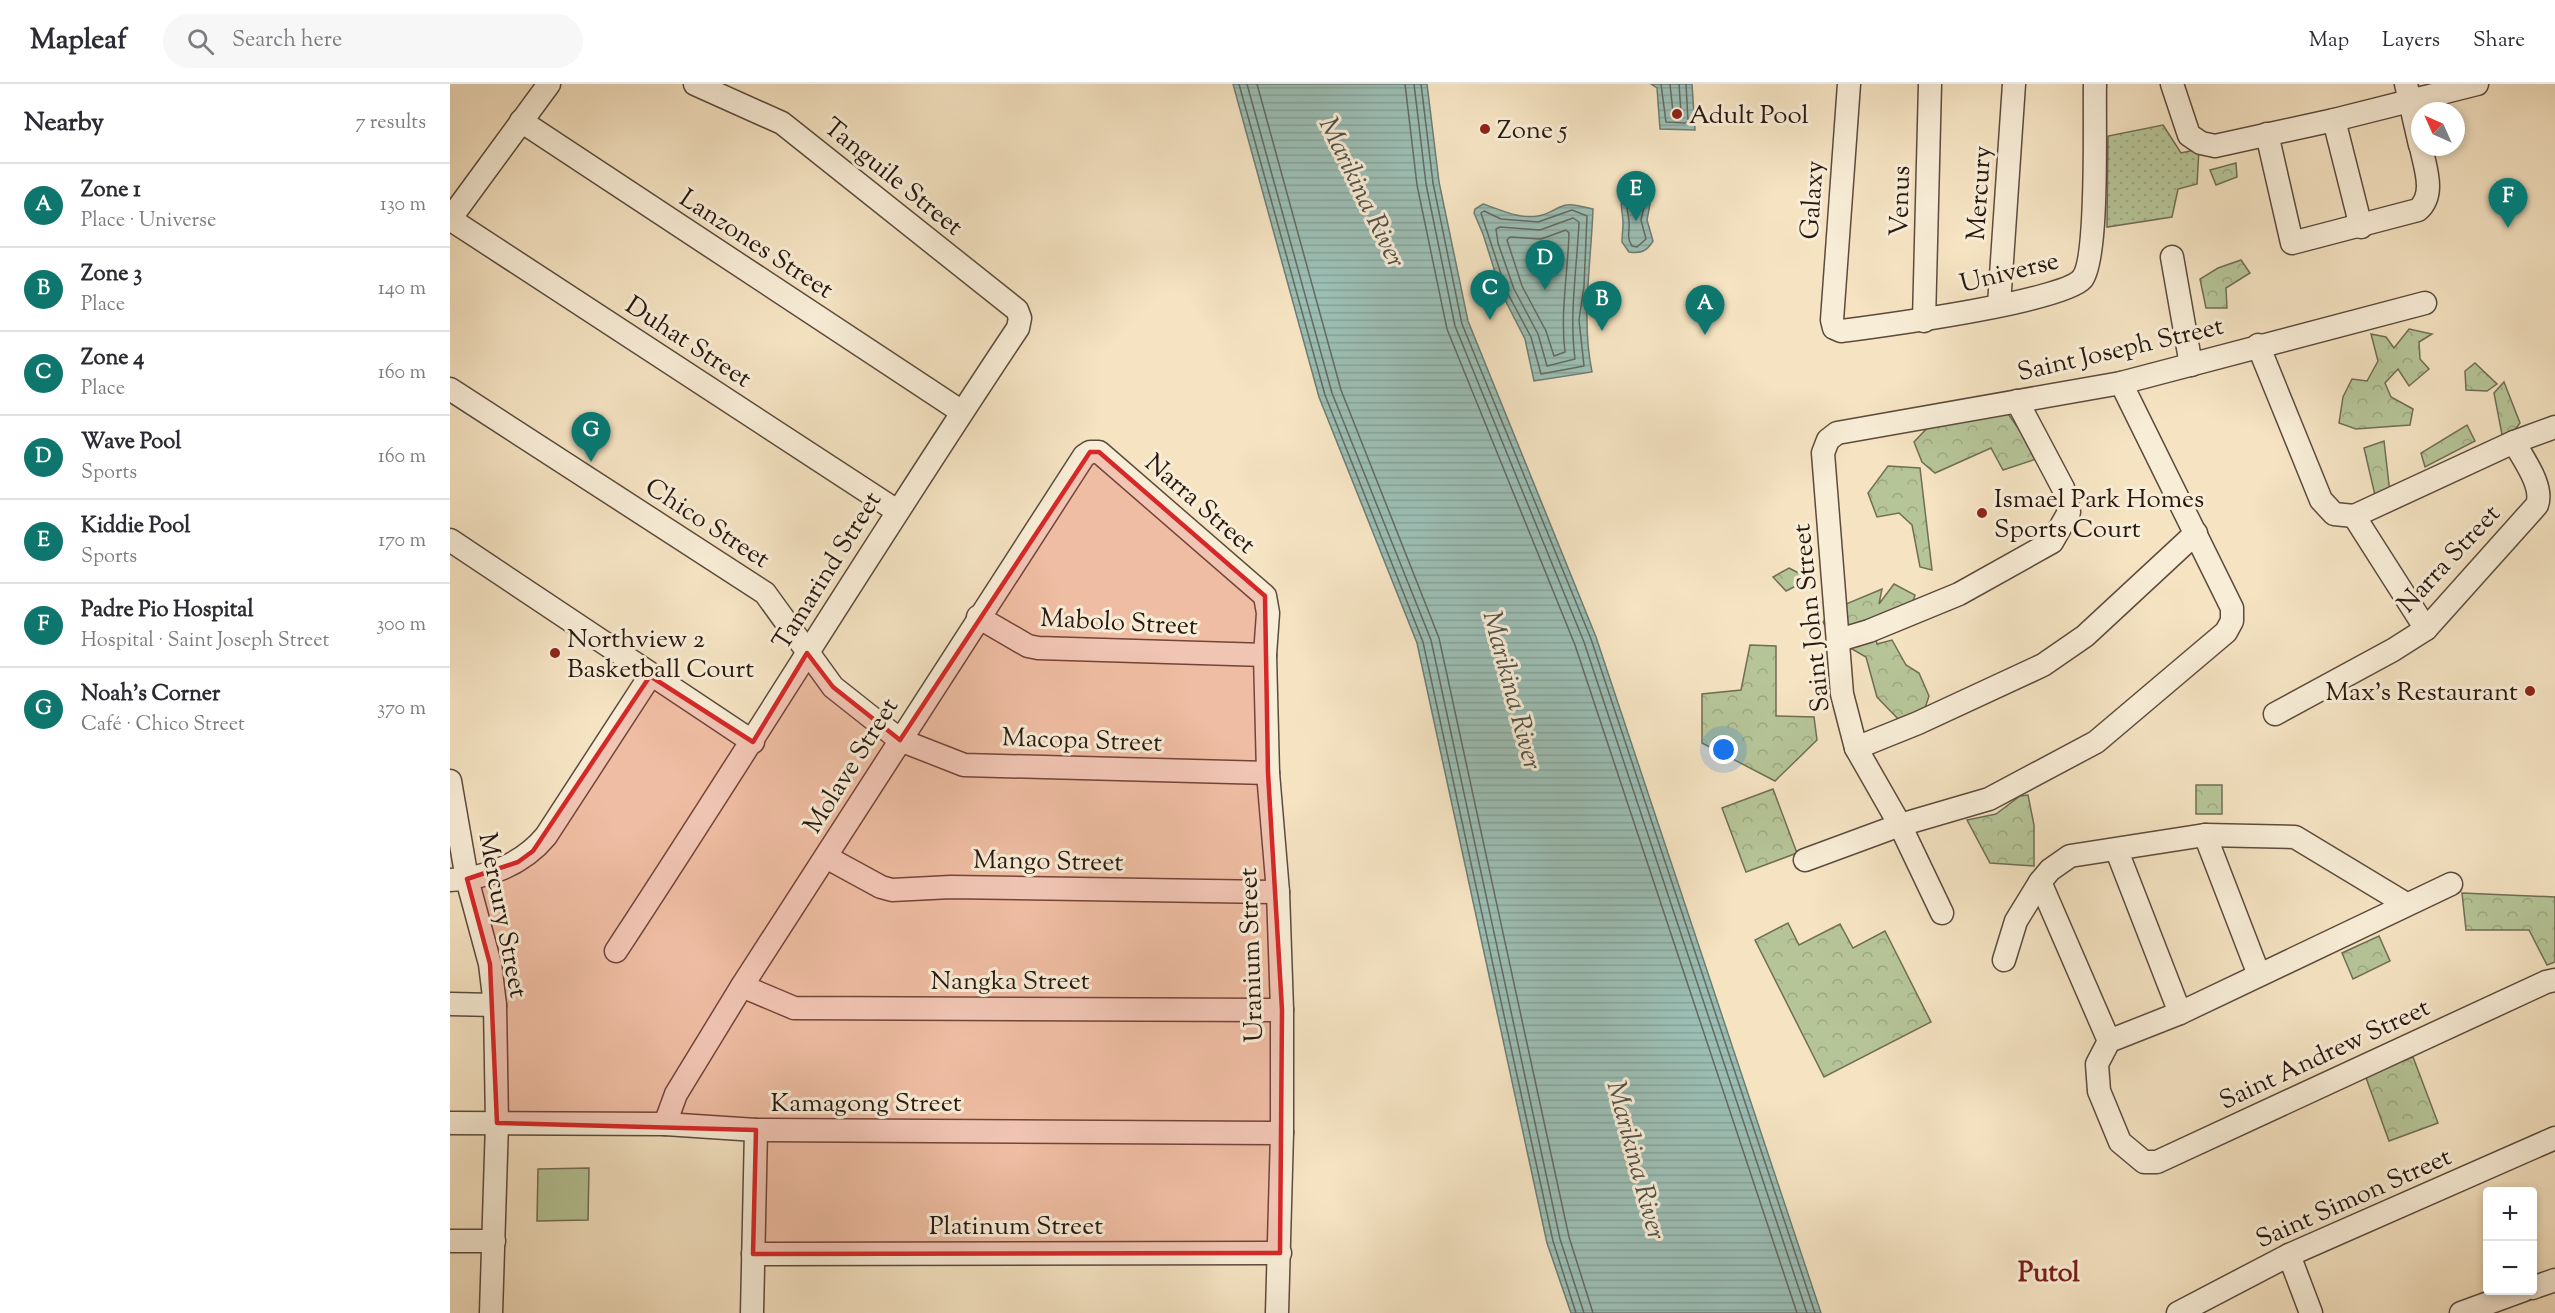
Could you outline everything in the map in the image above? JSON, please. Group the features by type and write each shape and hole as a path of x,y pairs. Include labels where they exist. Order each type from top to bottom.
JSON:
{"street":[{"path":"450,219 549,84"},
{"name":"Tanguile Street","path":"695,84 782,123 1017,310"},
{"name":"Galaxy","path":"1832,320 1849,84"},
{"name":"Venus","path":"1924,321 1930,84"},
{"name":"Mercury","path":"1999,305 2014,84"},
{"name":"Universe","path":"1832,320 1834,328 1841,331 1924,321 2070,288 2083,278 2091,246 2095,84"},
{"path":"2172,84 2189,135 2201,143 2215,146 2334,120 2408,92 2477,84"},
{"path":"2334,120 2361,227"},
{"name":"Lanzones Street","path":"521,121 962,412"},
{"path":"2267,134 2292,243 2361,227 2418,210 2426,203 2428,194 2422,156"},
{"name":"Duhat Street","path":"450,219 897,511"},
{"path":"2172,257 2191,365"},
{"name":"Saint Joseph Street","path":"1828,440 1838,433 2121,383 2258,345 2425,303"},
{"name":"Tamarind Street","path":"616,951 753,742 897,511 1018,328 1020,318 1017,310"},
{"path":"2258,345 2321,500 2334,514 2354,516 2514,442 2555,427"},
{"path":"1804,860 1900,825 1989,798 2096,742 2226,632 2232,621 2232,608 2121,383"},
{"name":"Chico Street","path":"450,389 765,593 833,687 900,740"},
{"path":"1839,640 1869,631 1959,594 2052,542 2069,512 2063,488 2017,401"},
{"name":"Saint John Street","path":"1828,440 1823,453 1842,694 1856,748 1900,825 1942,914"},
{"name":"Narra Street","path":"2275,714 2393,650 2426,629 2536,505 2539,498 2538,488 2514,442"},
{"name":"Molave Street","path":"665,1124 676,1094 741,986 826,857 978,617 1084,456 1090,452 1099,452"},
{"name":"Narra Street","path":"1099,452 1265,596"},
{"path":"2354,516 2426,629"},
{"path":"1856,748 1918,723 2043,665 2085,636 2196,533"},
{"path":"450,540 650,676 753,742"},
{"name":"Uranium Street","path":"1265,596 1268,613 1265,655 1268,773 1278,892 1282,1010 1282,1133 1277,1313"},
{"name":"Mabolo Street","path":"978,617 1028,646 1038,648 1265,655"},
{"path":"458,880 518,862 533,851 546,836 650,676"},
{"name":"Macopa Street","path":"900,740 964,765 1268,773"},
{"name":"Mercury Street","path":"450,781 458,880 490,963 495,1005 497,1123 491,1313"},
{"path":"2205,836 2259,975"},
{"path":"2004,960 2016,921 2040,882 2050,870 2070,856 2117,851 2205,836 2295,837 2406,904"},
{"path":"2117,851 2180,1013"},
{"name":"Mango Street","path":"826,857 881,887 892,890 951,887 1278,892"},
{"path":"2040,882 2109,1041 2180,1013 2451,884"},
{"name":"Saint Andrew Street","path":"2109,1041 2097,1064 2099,1091 2120,1142 2144,1162 2157,1162 2555,980"},
{"name":"Nangka Street","path":"741,986 794,1008 1282,1010"},
{"path":"450,1004 495,1005"},
{"name":"Kamagong Street","path":"450,1123 665,1124 756,1130 1282,1133"},
{"path":"752,1313 756,1130"},
{"name":"Saint Simon Street","path":"2178,1313 2289,1255 2555,1138"},
{"path":"450,1241 494,1241"},
{"name":"Platinum Street","path":"753,1254 1280,1253"},
{"path":"2289,1255 2311,1313"},
{"path":"2537,1286 2555,1280"},
{"path":"2461,1313 2510,1295"}],"highlighted area":[{"path":"1090,452 1099,452 1265,596 1268,773 1282,1010 1280,1253 753,1254 756,1130 497,1123 490,964 467,879 518,862 533,851 650,676 753,742 807,653 833,687 900,740"}],"green space":[{"path":"2163,125 2181,153 2199,149 2197,184 2178,189 2172,217 2107,227 2108,136"},
{"path":"2236,163 2237,177 2216,185 2210,170"},
{"path":"2241,260 2250,273 2226,288 2227,308 2206,308 2200,279 2218,268"},
{"path":"2409,329 2432,334 2419,342 2420,359 2429,369 2409,386 2398,369 2385,383 2391,397 2413,409 2410,425 2356,429 2339,423 2343,397 2352,379 2367,381 2378,361 2371,334 2386,337 2394,348"},
{"path":"2475,363 2497,384 2487,391 2466,390 2465,371"},
{"path":"2504,382 2520,423 2504,445 2494,393"},
{"path":"2004,408 2039,458 2003,470 1991,448 1935,473 1922,462 1914,442 1934,421"},
{"path":"2467,425 2475,441 2425,467 2421,453"},
{"path":"2384,441 2391,502 2377,504 2364,448"},
{"path":"1888,466 1920,468 1932,570 1920,567 1912,525 1899,513 1877,517 1868,493"},
{"path":"1789,568 1810,579 1786,591 1773,577"},
{"path":"1894,584 1915,595 1908,617 1875,634 1877,644 1892,640 1906,665 1919,673 1929,696 1921,720 1901,722 1877,697 1866,657 1831,637 1823,622 1834,609 1882,589 1879,604"},
{"path":"1750,645 1776,646 1776,716 1814,717 1817,740 1775,781 1702,743 1702,694 1741,690"},
{"path":"2196,785 2222,785 2222,814 2196,814"},
{"path":"1773,789 1797,853 1746,872 1722,808"},
{"path":"2028,795 2034,825 2034,866 1990,863 1967,820 1996,814 2020,796"},
{"path":"2462,893 2555,897 2555,962 2547,965 2529,930 2466,930"},
{"path":"1788,923 1799,945 1840,924 1853,948 1885,931 1931,1022 1824,1077 1755,940"},
{"path":"2379,936 2390,961 2353,979 2342,953"},
{"path":"2413,1057 2438,1123 2389,1141 2365,1075"},
{"path":"589,1168 588,1220 537,1221 538,1169"}],"water":[{"name":"Marikina River","path":"1233,84 1427,84 1439,182 1468,321 1596,637 1821,1313 1571,1313 1547,1243 1417,643 1319,397"},
{"name":"Adult Pool","path":"1651,84 1692,84 1695,130 1660,129 1657,88"},
{"path":"1633,189 1643,193 1650,204 1647,220 1653,241 1646,249 1637,253 1629,252 1622,242 1622,200"},
{"path":"1483,204 1530,217 1544,215 1568,205 1593,209 1587,312 1592,372 1534,381 1525,339 1502,294 1474,213 1475,209"}],"place":[{"name":"Adult Pool","path":"1677,114"},
{"name":"Zone 5","path":"1485,129"},
{"name":"Kiddie Pool","path":"1636,221"},
{"name":"Padre Pio Hospital","path":"2508,228"},
{"name":"Wave Pool","path":"1545,290"},
{"name":"Zone 4","path":"1490,320"},
{"name":"Zone 3","path":"1602,331"},
{"name":"Zone 1","path":"1705,335"},
{"name":"Noah's Corner","path":"591,462"},
{"name":"Ismael Park Homes Sports Court","path":"1982,513"},
{"name":"Northview 2 Basketball Court","path":"555,653"},
{"name":"Max's Restaurant","path":"2530,691"}],"district":[{"name":"Putol","path":"2049,1272"}]}
